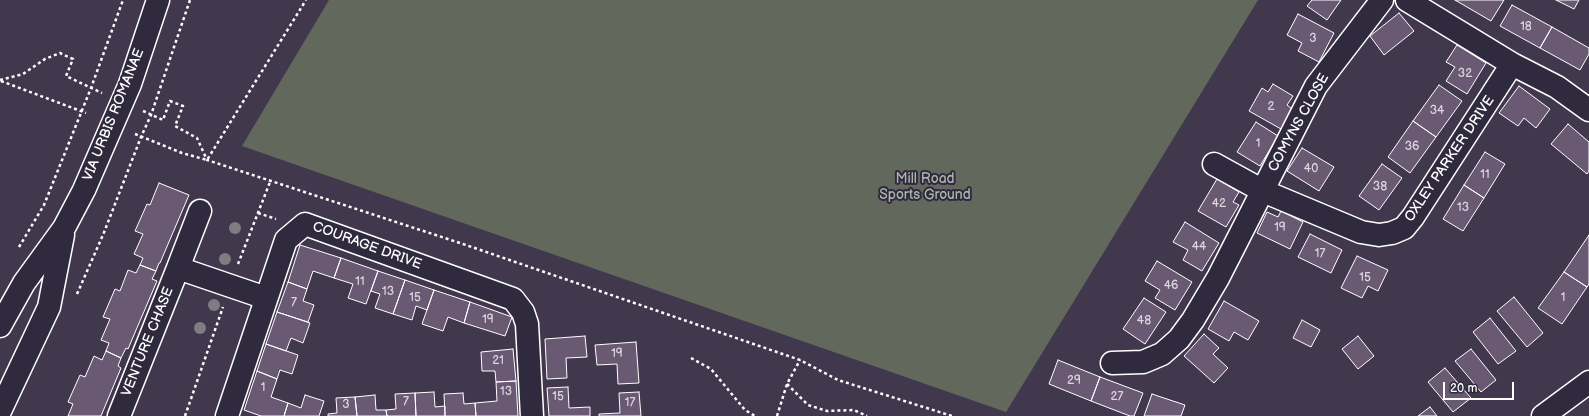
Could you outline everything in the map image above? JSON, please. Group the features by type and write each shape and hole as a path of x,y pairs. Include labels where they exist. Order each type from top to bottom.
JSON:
{"street":[{"name":"VIA URBIS ROMANAE","path":"0,326 24,283 64,228 84,190 130,84 158,0"},
{"name":"COMYNS CLOSE","path":"1263,190 1316,86 1382,0"},
{"path":"1407,0 1512,64 1557,87 1589,110"},
{"name":"OXLEY PARKER DRIVE","path":"1214,164 1263,190 1361,232 1378,235 1392,233 1404,228 1413,217 1512,64"},
{"path":"1112,363 1143,362 1162,354 1179,339 1193,320 1218,278 1263,190"},
{"name":"VENTURE CHASE","path":"119,416 200,211"},
{"name":"COURAGE DRIVE","path":"227,416 286,240 305,224 513,299 523,312 527,324 532,416"},
{"name":"VIA URBIS ROMANAE","path":"0,411 49,307 64,228"},
{"path":"178,268 266,298"},
{"path":"1543,416 1589,382"}],"path":[{"path":"16,253 44,205 92,88 123,0"},
{"path":"74,300 103,236 141,136 151,115 190,0"},
{"path":"207,160 306,0"},
{"path":"0,80 23,74 45,58 60,53 74,59 66,76 92,88"},
{"path":"0,80 86,113"},
{"path":"151,115 163,120 170,101 183,106 175,126 198,138 207,160"},
{"path":"135,134 182,154 207,160 463,244 800,360 838,380 952,416"},
{"path":"690,358 710,369 745,410 755,416"},
{"path":"778,416 787,384 800,360"},
{"path":"787,384 808,405 827,411 854,410 866,416"}],"green space":[{"name":"Mill Road Sports Ground","path":"329,0 1258,0 1006,412 242,146"}],"building":[{"path":"1312,0 1341,0 1327,20 1307,6"},
{"path":"1455,0 1504,0 1491,21"},
{"path":"1556,0 1579,0 1574,9"},
{"path":"1512,5 1552,27 1540,48 1500,26"},
{"path":"1399,13 1414,31 1384,55 1370,36"},
{"path":"1298,14 1334,33 1319,62 1298,51 1302,43 1287,35"},
{"path":"1552,27 1589,48 1589,54 1580,70 1540,48"},
{"path":"1457,45 1486,63 1467,94 1446,81 1455,67 1446,62"},
{"path":"1273,84 1293,96 1287,105 1292,109 1281,129 1249,111 1262,88 1268,92"},
{"path":"1439,85 1462,101 1436,137 1413,121"},
{"path":"1519,86 1550,109 1536,128 1524,118 1518,126 1499,113"},
{"path":"1413,121 1436,137 1410,173 1388,157"},
{"path":"1256,122 1278,136 1260,166 1237,152"},
{"path":"1568,124 1589,142 1589,171 1587,174 1551,144"},
{"path":"1302,148 1334,167 1319,191 1287,171"},
{"path":"1485,152 1505,164 1484,198 1464,185"},
{"path":"1382,164 1402,178 1379,210 1359,196"},
{"path":"1217,179 1239,192 1233,202 1239,205 1226,227 1198,211"},
{"path":"159,183 189,195 156,271 140,265 143,258 134,254 143,234 135,231 147,204 150,205"},
{"path":"1464,185 1484,198 1463,231 1443,219"},
{"path":"1281,211 1303,222 1290,249 1257,233 1267,212 1278,217"},
{"path":"1185,222 1219,243 1202,271 1183,260 1188,250 1173,242"},
{"path":"1310,234 1342,250 1331,273 1298,257"},
{"path":"1589,235 1589,284 1587,287 1564,272"},
{"path":"300,245 341,258 334,278 313,271 307,289 288,282"},
{"path":"1357,256 1388,270 1378,291 1368,286 1362,298 1341,288"},
{"path":"341,258 378,271 366,304 348,298 353,284 334,278"},
{"path":"1157,261 1192,282 1175,310 1155,298 1160,290 1145,281"},
{"path":"140,265 156,271 152,279 157,281 128,349 126,348 121,358 106,351 109,343 101,340 110,319 103,317 115,289 120,291 128,270 136,273"},
{"path":"378,271 405,280 393,314 375,308 380,294 371,291"},
{"path":"1564,272 1587,287 1562,324 1538,308"},
{"path":"405,280 434,290 427,310 416,306 412,320 393,314"},
{"path":"288,282 307,289 303,301 314,305 308,322 277,312"},
{"path":"434,290 470,302 464,323 448,317 443,331 422,324"},
{"path":"1514,297 1543,333 1527,347 1497,311"},
{"path":"1144,298 1166,312 1145,344 1123,329"},
{"path":"1224,301 1259,321 1248,340 1234,332 1229,341 1208,329"},
{"path":"470,302 512,317 505,336 464,323"},
{"path":"277,312 310,323 303,343 291,338 286,351 266,344"},
{"path":"1490,318 1516,351 1498,364 1473,332"},
{"path":"1302,320 1320,330 1311,347 1293,338"},
{"path":"1204,334 1219,348 1213,354 1228,368 1214,383 1184,356"},
{"path":"585,336 587,357 566,358 567,378 547,379 545,339"},
{"path":"1358,336 1374,356 1358,369 1342,349"},
{"path":"636,342 639,383 618,384 617,364 597,365 595,345"},
{"path":"266,344 298,355 292,374 280,370 277,379 257,371"},
{"path":"513,349 516,381 496,382 495,371 482,371 481,352"},
{"path":"1471,349 1496,380 1481,392 1455,361"},
{"path":"106,351 121,358 118,366 121,368 101,416 68,416 73,404 68,402 80,375 85,377 94,356 102,360"},
{"path":"1058,360 1100,377 1091,401 1049,384"},
{"path":"1445,368 1471,398 1453,412 1428,382"},
{"path":"257,371 277,379 271,397 288,403 284,416 261,416 244,410"},
{"path":"1100,377 1143,393 1134,416 1130,416 1091,401"},
{"path":"516,381 518,416 476,416 475,403 497,401 496,382"},
{"path":"568,387 569,408 590,407 590,416 549,416 547,388"},
{"path":"434,392 435,407 445,406 445,416 416,416 415,393"},
{"path":"639,392 641,416 599,416 599,414 620,413 619,393"},
{"path":"415,393 416,416 387,416 386,410 396,409 395,394"},
{"path":"463,393 464,404 475,403 476,416 445,416 444,394"},
{"path":"1152,394 1185,405 1181,416 1144,416"},
{"path":"305,395 324,401 319,416 284,416 288,403 301,408"},
{"path":"375,395 376,410 386,410 387,416 357,416 355,397"},
{"path":"355,397 357,416 328,416 328,414 337,413 336,398"},
{"path":"1430,407 1437,416 1418,416"}]}
